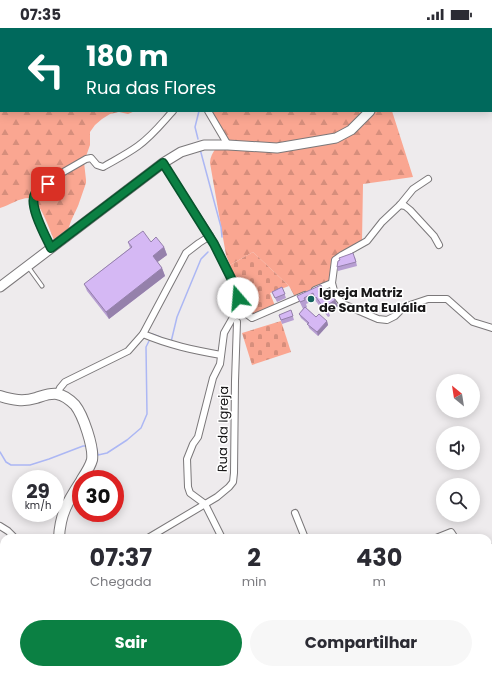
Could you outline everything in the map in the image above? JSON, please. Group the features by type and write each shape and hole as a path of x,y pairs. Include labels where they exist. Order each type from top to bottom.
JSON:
{"main road":[{"path":"0,396 13,400 25,401 48,394 57,394 67,398 75,405 81,416 89,439 92,450 92,461 88,470"},
{"path":"58,534 63,513 72,495"}],"street":[{"path":"51,248 40,224 33,203 36,194 60,174 86,159 91,158 97,165 103,167 126,154 154,132 173,112"},
{"path":"209,112 228,145"},
{"path":"0,287 163,163 181,152 204,145 277,148 336,138 352,130 369,112"},
{"path":"163,163 210,236 235,286 240,310 252,318 332,283"},
{"path":"428,179 413,189 400,205 382,222 367,241 335,260 332,283 335,294 343,304 378,319 387,320 395,316 404,307 428,299 447,299 473,322 492,328"},
{"path":"400,205 405,206 410,210 434,236 439,245"},
{"path":"57,394 65,382 128,351 143,334 186,253 210,236"},
{"path":"220,534 205,504 190,493 188,487 187,459 193,444 198,437 213,378 220,364 224,333 232,319 240,310"},
{"name":"Rua da Igreja","path":"155,534 217,497 233,482 237,322"},
{"path":"143,334 172,345 221,356"},
{"path":"295,513 303,534"},
{"path":"0,526 11,534"}],"lane":[{"path":"28,266 42,286"}],"green space":[{"path":"0,112 119,112 110,114 102,119 90,132 90,145 84,162 86,183 68,230 55,242 41,209 33,199 22,199 0,208"},
{"path":"119,112 133,112 128,114"},
{"path":"211,112 392,112 413,177 363,184 362,241 333,259 331,281 295,297 289,286 253,252 230,265 226,255 210,163 222,137 219,123"},
{"path":"253,252 289,286 270,293 275,306 252,316 230,265"},
{"path":"281,321 291,352 252,365 242,333"}],"building":[{"path":"143,231 151,242 156,237 164,247 153,256 162,268 106,312 84,284 132,247 128,242"},
{"path":"353,253 356,262 337,267 338,261 340,260 339,258"},
{"path":"321,285 323,289 319,291 323,300 331,294 335,300 326,306 327,309 325,310 316,297 315,298 313,293 304,298 305,300 300,302 297,296"},
{"path":"282,287 285,294 275,298 272,292"},
{"path":"305,307 316,317 319,314 327,321 317,332 307,324 309,323 299,314"},
{"path":"291,310 293,316 281,320 279,315"}],"waterway":[{"path":"198,139 195,127 199,112"},
{"path":"200,149 221,227 222,237"},
{"path":"171,342 177,317 201,259 208,252"},
{"path":"152,334 160,337"},
{"path":"96,446 98,455 107,453 127,440 141,428 147,414 146,347 149,341"},
{"path":"0,452 6,462 11,465 30,465 86,446"}],"place":[{"name":"Igreja Matriz de Santa Eulália","path":"311,299"}],"route":[{"path":"48,184 36,194 33,203 36,215 51,248 163,163 210,236 235,286 238,298"}]}
